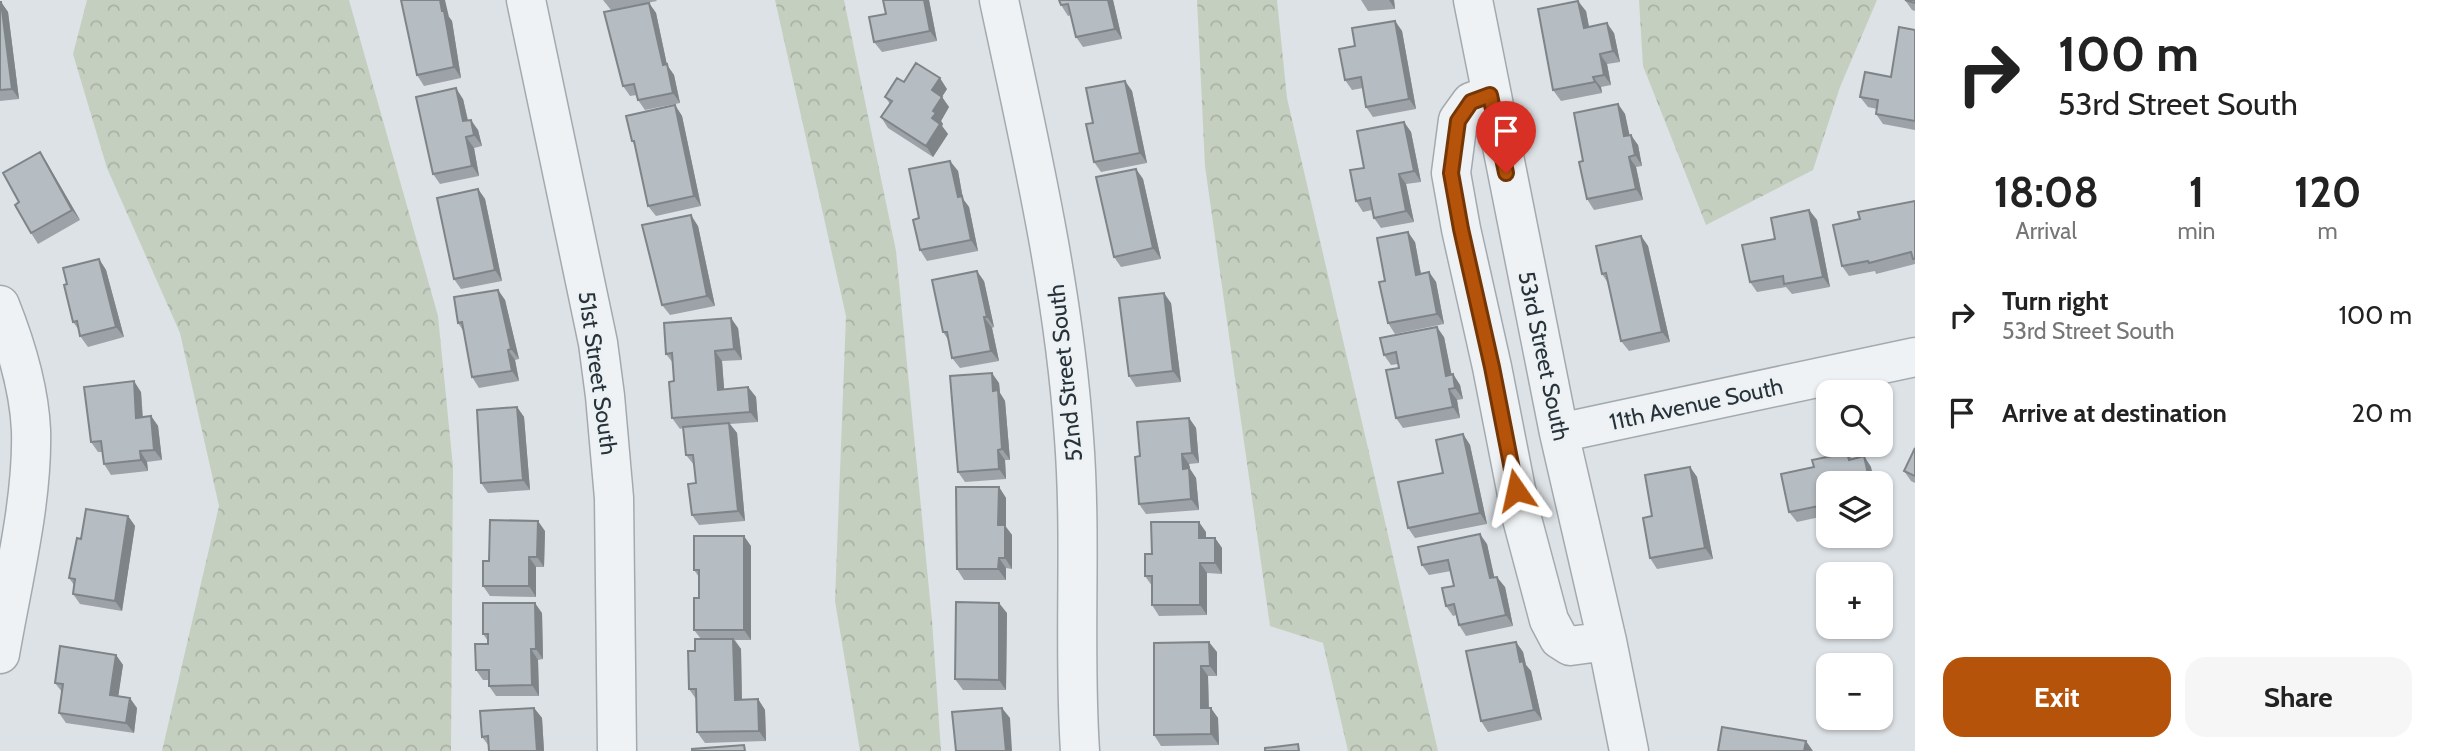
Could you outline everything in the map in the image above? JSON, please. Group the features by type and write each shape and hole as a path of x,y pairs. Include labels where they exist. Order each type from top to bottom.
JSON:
{"street":[{"name":"51st Street South","path":"526,0 598,343 606,397 614,498 617,751"},
{"name":"52nd Street South","path":"999,0 1046,224 1067,365 1079,506 1077,673 1080,751"},
{"name":"53rd Street South","path":"1473,0 1559,433 1607,641 1629,751"},
{"path":"1490,95 1471,102 1458,121 1451,173 1521,515 1549,620 1559,639 1570,646 1607,641"},
{"path":"0,305 21,363 31,428 27,494 7,567 0,654"},
{"name":"11th Avenue South","path":"1559,433 1915,357"}],"green space":[{"path":"87,0 349,0 438,316 453,467 451,751 162,751 219,506 180,333 107,168 73,54"},
{"path":"775,0 844,0 896,251 932,620 941,751 860,751 835,601 846,316"},
{"path":"1197,0 1277,0 1287,98 1438,751 1348,751 1323,643 1270,626 1205,166"},
{"path":"1639,0 1877,0 1840,87 1813,170 1706,225 1643,66"}],"building":[{"path":"401,0 440,0 454,67 417,75"},
{"path":"883,0 924,0 930,31 874,42 869,17 886,14"},
{"path":"1059,0 1108,0 1115,29 1076,37 1068,4 1061,5"},
{"path":"1578,1 1584,28 1607,23 1613,51 1600,54 1604,75 1593,77 1595,82 1553,90 1538,9"},
{"path":"0,2 12,89 0,90"},
{"path":"649,3 663,65 667,64 673,93 638,100 634,84 623,86 604,12"},
{"path":"1395,21 1409,99 1366,107 1361,77 1345,80 1339,49 1355,46 1352,28"},
{"path":"1899,27 1915,30 1915,121 1876,114 1878,100 1860,97 1865,72 1891,77"},
{"path":"916,63 940,78 932,90 942,97 933,111 936,113 932,118 940,124 926,146 881,117 892,101 885,97 897,78 904,82"},
{"path":"1125,81 1140,153 1094,162 1086,124 1093,123 1086,88"},
{"path":"456,88 463,121 471,120 474,135 466,137 472,166 433,174 416,97"},
{"path":"1618,104 1624,136 1631,135 1635,155 1629,157 1636,189 1587,199 1579,162 1583,161 1574,113"},
{"path":"675,105 694,196 648,206 626,116"},
{"path":"1404,122 1414,171 1399,174 1406,211 1374,218 1370,198 1356,201 1350,170 1364,168 1357,131"},
{"path":"40,152 72,210 31,233 15,205 19,202 3,173"},
{"path":"950,161 958,197 962,196 971,240 920,250 913,220 919,218 909,169"},
{"path":"1136,169 1153,248 1114,257 1096,177"},
{"path":"478,189 495,270 454,279 437,198"},
{"path":"1915,201 1915,259 1911,252 1869,263 1842,266 1833,225 1860,219 1858,212"},
{"path":"1809,210 1823,277 1784,284 1783,276 1750,282 1742,245 1775,239 1771,218"},
{"path":"691,215 707,296 662,305 642,225"},
{"path":"1408,232 1416,275 1429,272 1437,314 1388,323 1379,282 1385,281 1377,238"},
{"path":"1641,236 1662,332 1621,341 1606,273 1602,274 1596,246"},
{"path":"99,259 116,327 80,336 77,321 73,322 64,285 67,284 63,268"},
{"path":"977,271 991,351 952,358 947,332 943,332 932,280"},
{"path":"498,290 511,349 508,350 512,371 472,377 462,322 458,323 454,297"},
{"path":"1164,293 1173,371 1129,376 1119,298"},
{"path":"731,318 734,349 715,351 718,390 748,387 750,412 672,418 669,382 674,381 672,353 666,354 664,323"},
{"path":"1437,327 1446,376 1453,374 1455,388 1449,389 1453,407 1396,418 1386,370 1399,368 1396,352 1384,355 1380,338"},
{"path":"992,373 993,391 998,390 1002,449 998,450 999,469 958,472 950,376"},
{"path":"134,381 136,418 151,416 154,450 140,451 141,460 104,464 101,441 91,442 84,387"},
{"path":"517,407 523,480 481,483 477,410"},
{"path":"1189,418 1192,453 1182,454 1183,469 1189,468 1191,499 1139,504 1135,457 1140,456 1137,422"},
{"path":"729,423 738,511 692,515 688,484 696,483 693,455 686,455 683,427"},
{"path":"1463,434 1480,513 1408,528 1398,482 1443,473 1436,440"},
{"path":"1915,448 1915,476 1904,471"},
{"path":"1827,457 1848,457 1849,460 1864,457 1867,471 1816,471 1816,507 1789,512 1781,474 1814,467 1812,460"},
{"path":"1690,467 1705,548 1650,558 1643,518 1652,516 1645,475"},
{"path":"956,487 999,487 998,525 1005,525 1005,558 999,558 998,569 957,569"},
{"path":"86,509 128,516 115,601 73,594 75,579 69,578 77,538 81,539"},
{"path":"490,520 538,521 537,557 529,557 529,586 483,586 483,561 489,561"},
{"path":"1151,522 1199,522 1199,538 1215,538 1215,563 1200,563 1200,605 1152,605 1152,576 1145,576 1145,554 1152,554"},
{"path":"1480,534 1490,578 1497,577 1506,615 1459,625 1454,604 1446,606 1442,588 1454,586 1448,560 1422,565 1418,547"},
{"path":"694,536 744,536 744,630 694,630 694,598 699,598 699,570 694,570"},
{"path":"956,602 999,603 999,680 955,679"},
{"path":"483,603 535,603 536,649 531,649 532,685 489,686 489,670 476,670 475,644 488,644 488,634 483,634"},
{"path":"695,639 733,639 735,700 758,699 759,731 697,732 696,689 689,689 688,651 695,651"},
{"path":"1209,642 1210,666 1201,666 1201,708 1211,708 1211,734 1154,735 1154,643"},
{"path":"1516,642 1534,710 1481,721 1466,651"},
{"path":"60,646 116,655 110,695 130,698 126,723 59,713 63,684 55,683"},
{"path":"534,708 537,751 489,751 488,736 482,737 480,711"},
{"path":"1002,708 1006,751 956,751 952,712"},
{"path":"1722,727 1806,741 1804,751 1718,751"},
{"path":"1298,744 1299,751 1265,751 1265,748"},
{"path":"744,745 745,751 692,751 692,749"}],"route":[{"path":"1506,173 1490,95 1471,102 1458,121 1451,173 1516,490"}]}
